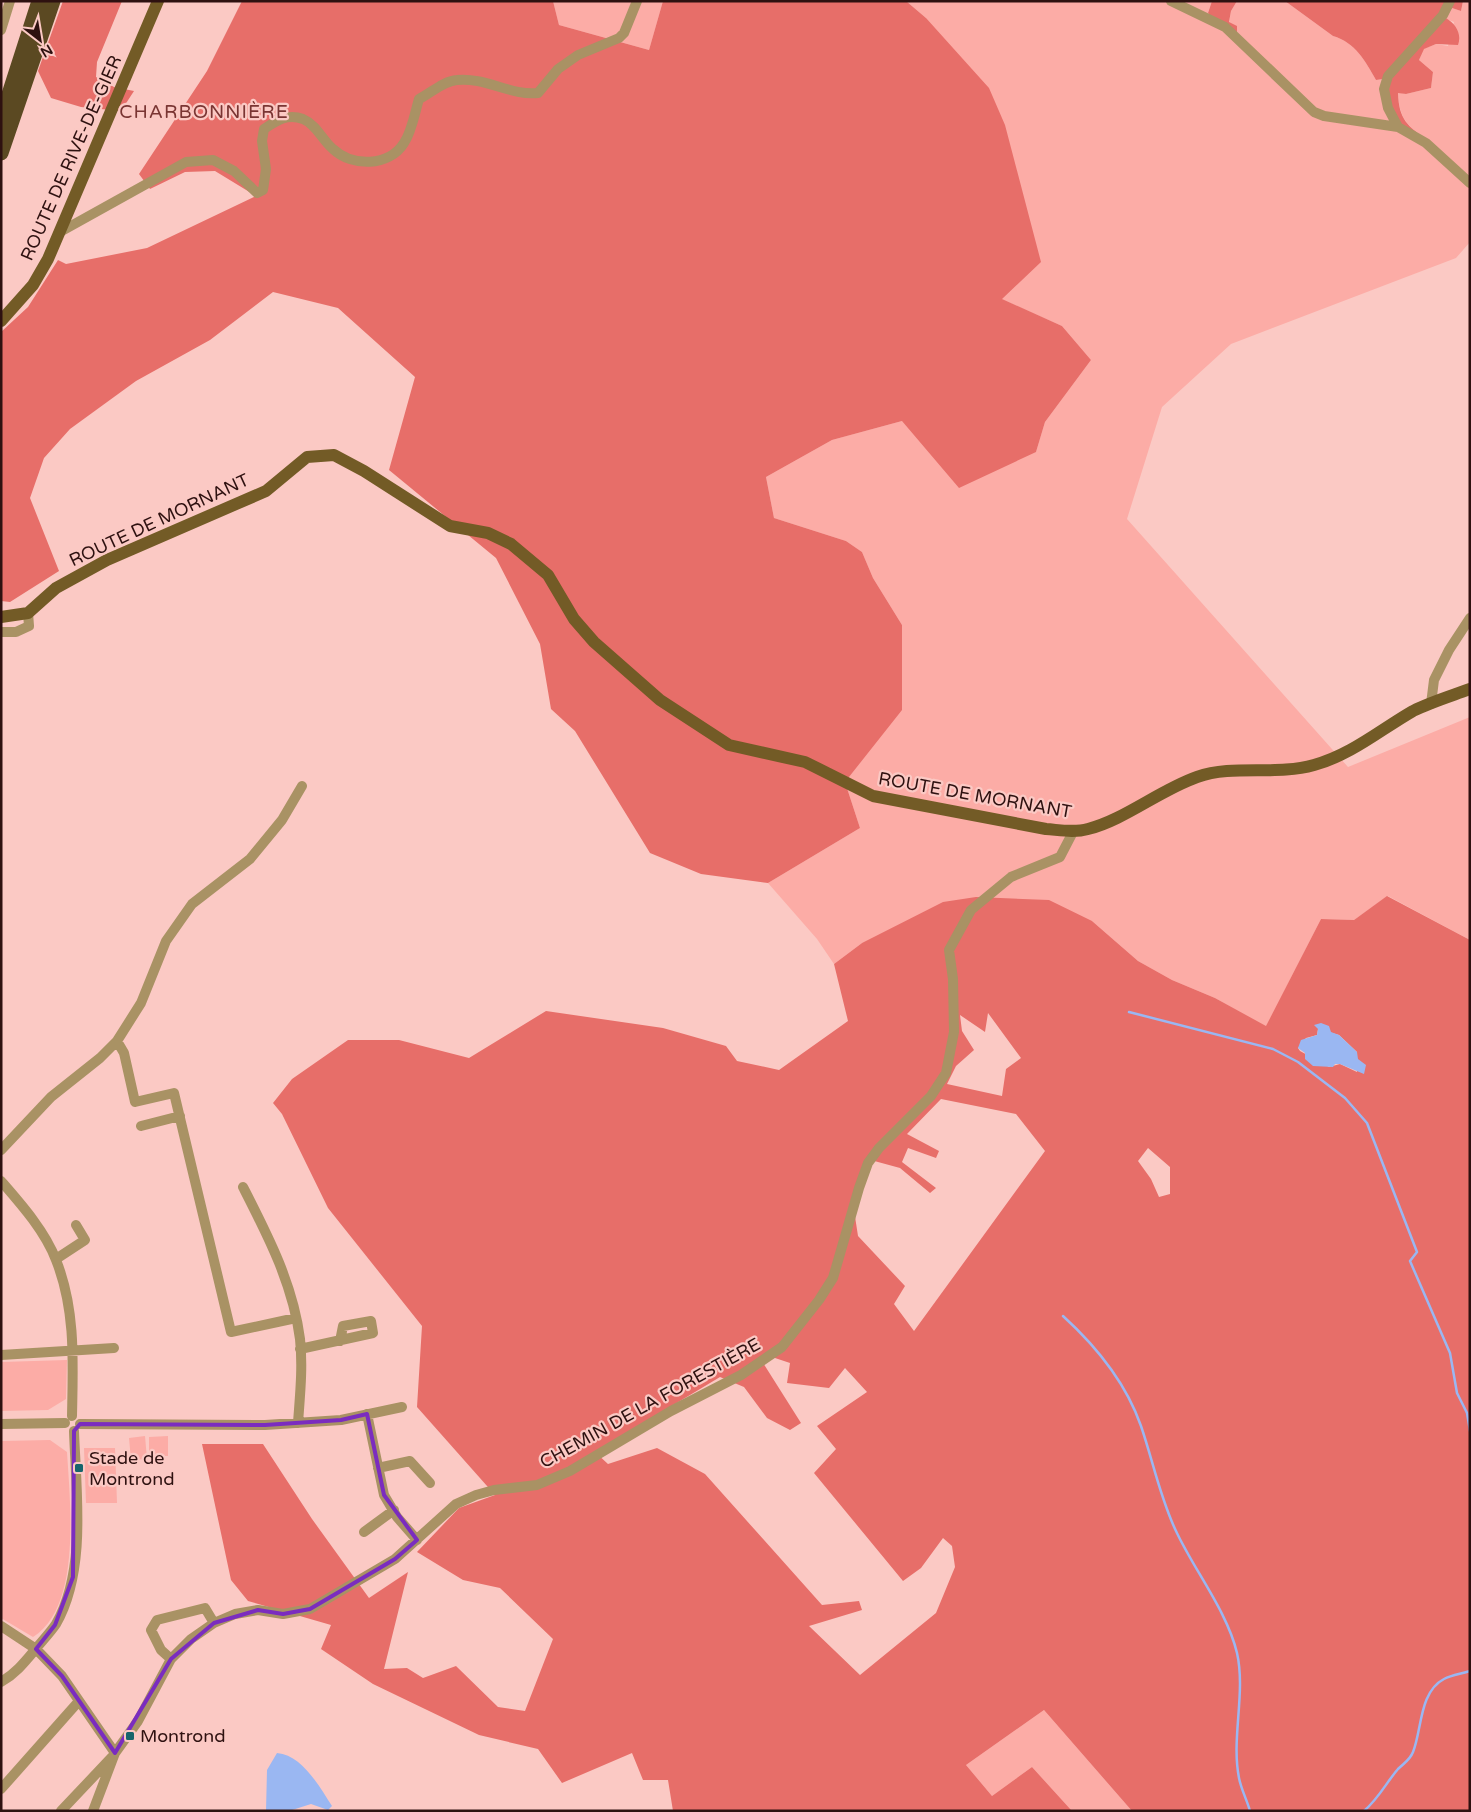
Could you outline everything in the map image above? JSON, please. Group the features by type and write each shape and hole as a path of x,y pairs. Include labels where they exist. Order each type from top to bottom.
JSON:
{"highway":[{"path":"1,119 39,1"},
{"path":"1,153 53,1"}],"main road":[{"name":"ROUTE DE RIVE-DE-GIER","path":"1,321 33,285 48,259 158,1"},
{"name":"ROUTE DE MORNANT","path":"28,613 56,588 107,560 266,491 307,457 334,455 364,470 450,526 488,533 511,544 548,575 574,619 594,642 660,700 729,745 805,762 873,796 1046,829 1073,832 1097,826 1170,788 1199,776 1224,772 1283,770 1312,766 1334,758 1415,710 1470,688"},
{"path":"1,617 28,613"}],"street":[{"path":"1,30 10,1"},
{"path":"60,232 186,162 213,160 234,171 258,192 263,190 266,169 262,141 264,129 284,117 303,119 318,131 332,149 352,161 372,162 392,154 404,143 419,98 456,80 474,80 528,94 538,93 558,69 578,55 619,38 624,33 637,1"},
{"path":"1172,1 1226,27 1314,112 1324,116 1398,127 1426,143 1470,182"},
{"path":"1398,127 1388,108 1384,89 1388,76 1443,15 1450,1"},
{"path":"1,632 16,632 29,626 28,613"},
{"path":"1431,704 1434,680 1449,650 1470,618"},
{"path":"1,1150 51,1097 100,1058 117,1041 141,1003 166,941 192,904 250,859 282,820 302,786"},
{"name":"CHEMIN DE LA FORESTIÈRE","path":"93,1811 115,1754 138,1721 171,1659 191,1640 214,1623 235,1614 258,1610 283,1614 310,1609 396,1559 456,1504 494,1490 538,1485 570,1471 671,1411 741,1375 782,1347 819,1300 833,1278 868,1163 879,1148 931,1096 946,1073 954,1032 949,950 971,910 1011,877 1060,857 1073,832"},
{"path":"117,1041 124,1053 135,1102 174,1093 231,1332 296,1318"},
{"path":"141,1126 180,1116"},
{"path":"1,1181 44,1237 56,1259 70,1312 74,1352 73,1423 76,1538 73,1578 65,1604 55,1625 14,1675 1,1682"},
{"path":"243,1187 275,1251 287,1281 296,1318 300,1349 298,1423"},
{"path":"56,1259 85,1240 76,1225"},
{"path":"300,1349 340,1341"},
{"path":"1,1355 74,1352 114,1348"},
{"path":"1,1424 265,1425 341,1420 402,1407"},
{"path":"367,1414 384,1495 417,1540"},
{"path":"378,1468 410,1461 430,1483"},
{"path":"364,1532 394,1510"},
{"path":"171,1659 161,1650 150,1630 157,1620 205,1608 214,1623"},
{"path":"1,1626 36,1649 62,1676 115,1754 61,1811"},
{"path":"1,1789 79,1701"}],"highlighted area":[{"path":"367,1414 384,1495 417,1540 395,1559 310,1609 283,1614 258,1610 214,1623 171,1659 115,1753 62,1676 36,1649 55,1625 73,1577 74,1431 80,1424 265,1425 341,1420"}],"shaded area":[{"path":"63,1 122,1 97,62 96,77 114,87 134,91 121,111 81,107 51,98 38,71"},
{"path":"242,1 553,1 559,25 649,50 663,1 906,1 926,18 989,88 1005,125 1041,262 1002,299 1062,326 1091,360 1045,422 1036,452 959,488 902,421 832,440 766,477 774,518 846,541 862,552 873,578 902,625 902,710 845,782 860,828 768,883 701,874 650,853 575,731 551,709 540,644 496,558 389,470 415,377 338,308 273,292 210,340 136,381 70,429 44,458 30,498 59,571 10,602 1,601 1,332 28,307 58,260 66,264 147,248 256,196 215,171 185,172 150,189 139,174 207,71"},
{"path":"553,1 663,1 649,50 559,25"},
{"path":"906,1 1212,1 1208,13 1229,23 1231,11 1237,1 1285,1 1333,36 1354,48 1376,80 1391,78 1393,120 1427,140 1405,120 1400,109 1398,92 1406,94 1431,88 1433,72 1419,60 1423,49 1436,44 1448,46 1454,22 1446,19 1452,8 1461,11 1463,1 1470,1 1470,242 1456,258 1231,344 1162,407 1127,519 1348,767 1470,717 1470,940 1388,896 1354,920 1321,919 1266,1027 1215,998 1172,980 1138,961 1092,921 862,943 834,964 817,939 768,883 860,828 845,782 902,625 873,578 862,552 846,541 774,518 766,477 832,440 902,421 1036,452 1045,422 1091,360 1062,326 1001,299 926,18"},
{"path":"1212,1 1237,1 1231,11 1229,22 1237,26 1237,36 1218,26 1208,13"},
{"path":"1285,1 1463,1 1461,11 1452,8 1446,18 1453,23 1459,33 1458,45 1436,44 1424,49 1419,60 1433,72 1431,88 1406,94 1398,93 1400,110 1405,121 1428,141 1404,128 1385,106 1390,78 1376,80 1354,48 1333,36"},
{"path":"1387,896 1470,940 1470,1811 1132,1811 1044,1710 966,1765 992,1796 1032,1767 1072,1811 673,1811 668,1780 643,1780 632,1753 562,1783 538,1749 479,1735 373,1684 321,1649 331,1625 248,1601 231,1580 202,1444 263,1444 312,1519 369,1598 408,1572 384,1669 407,1668 423,1678 456,1666 498,1707 525,1711 553,1639 500,1588 463,1580 417,1552 459,1508 495,1495 417,1407 422,1326 328,1208 282,1114 273,1103 292,1079 348,1040 399,1040 469,1058 546,1011 663,1028 726,1046 737,1061 779,1070 848,1021 834,964 862,943 943,902 976,897 1049,900 1092,921 1138,961 1172,980 1215,998 1266,1026 1321,919 1354,920","holes":["988,1013 1021,1058 1006,1069 1002,1096 947,1084 956,1066 974,1050 962,1031 960,1015 985,1032","1318,1029 1339,1035 1357,1052 1357,1072 1340,1064 1329,1067 1300,1051 1298,1048 1306,1038 1317,1035","941,1099 1016,1114 1045,1151 914,1331 894,1304 905,1286 858,1236 852,1197 867,1159 900,1168 930,1193 936,1188 902,1162 908,1148 936,1158 939,1151 907,1134","1148,1148 1170,1167 1170,1194 1159,1197 1151,1179 1138,1161","766,1355 790,1363 787,1383 829,1388 845,1368 867,1392 817,1426 836,1449 814,1473 903,1581 921,1568 943,1538 952,1546 955,1567 936,1613 860,1675 809,1626 862,1610 859,1601 822,1605 705,1474 657,1448 608,1464 595,1452 720,1377 744,1387 767,1418 790,1430 801,1423 760,1358"]},
{"path":"67,1360 66,1399 48,1410 1,1411 1,1362"},
{"path":"145,1436 147,1459 131,1460 129,1438"},
{"path":"168,1436 168,1456 149,1456 149,1437"},
{"path":"50,1440 67,1452 70,1498 70,1552 66,1578 59,1602 49,1622 33,1637 1,1618 1,1441"},
{"path":"84,1448 115,1448 117,1503 86,1503"},
{"path":"1044,1710 1132,1811 1072,1811 1032,1767 992,1796 966,1765"}],"water":[{"path":"1321,1023 1329,1026 1331,1032 1339,1035 1357,1052 1358,1059 1366,1065 1364,1074 1340,1064 1335,1064 1333,1067 1313,1066 1305,1059 1305,1053 1298,1048 1301,1040 1317,1035 1318,1029 1314,1025"},
{"path":"277,1753 286,1755 302,1765 332,1806 328,1810 311,1804 289,1811 266,1811 267,1770"}],"waterway":[{"path":"1129,1012 1273,1049 1298,1062 1345,1098 1367,1123 1417,1252 1410,1261 1450,1353 1457,1393 1467,1413 1470,1431"},
{"path":"1063,1316 1109,1366 1135,1410 1170,1518 1183,1546 1218,1606 1232,1637 1237,1653 1240,1684 1237,1763 1240,1782 1250,1811"},
{"path":"1364,1811 1398,1769 1412,1755 1422,1712 1430,1693 1436,1685 1450,1676 1470,1671"}],"place":[{"name":"Stade de Montrond","path":"79,1468"},
{"name":"Montrond","path":"130,1736"}],"district":[{"name":"CHARBONNIÈRE","path":"204,112"}]}
